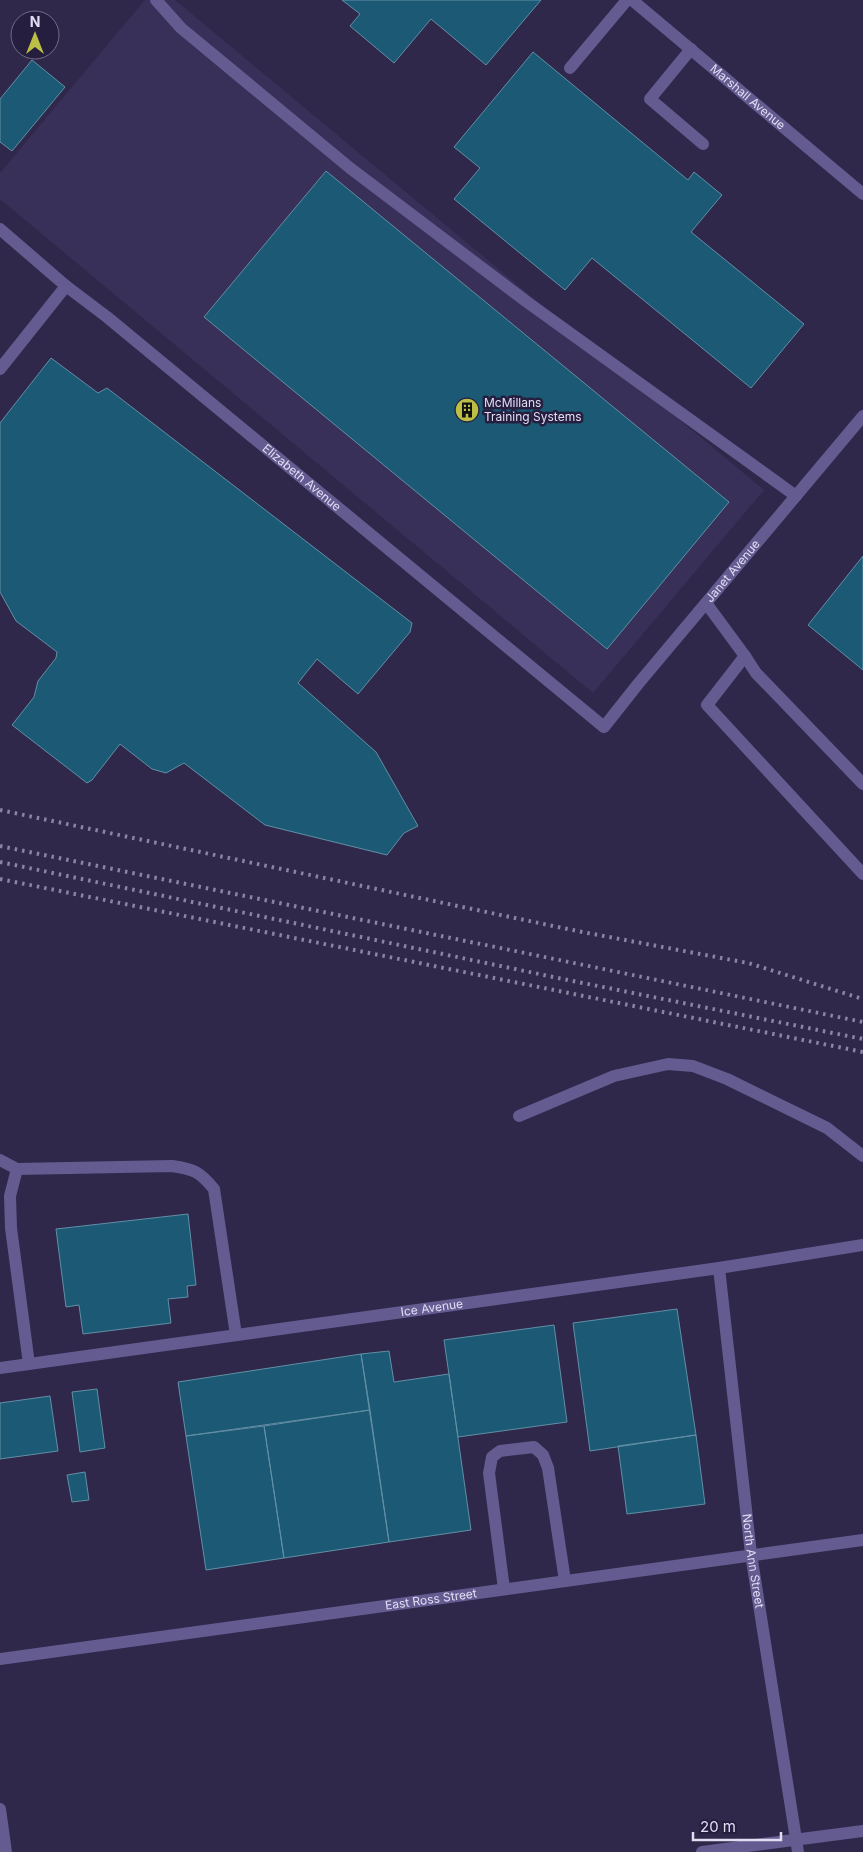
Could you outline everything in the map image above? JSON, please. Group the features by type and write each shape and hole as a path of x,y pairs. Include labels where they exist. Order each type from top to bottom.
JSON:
{"street":[{"path":"156,0 181,28 350,168 528,302 796,496"},
{"path":"570,68 627,0"},
{"name":"Marshall Avenue","path":"640,2 691,49 863,194"},
{"path":"691,49 650,99 703,144"},
{"name":"Elizabeth Avenue","path":"0,229 66,286 107,317 604,727"},
{"path":"0,369 66,286"},
{"name":"Janet Avenue","path":"604,727 863,416"},
{"path":"706,603 756,673 863,784"},
{"path":"745,656 706,705 863,874"},
{"path":"519,1116 614,1076 668,1064 693,1066 727,1079 827,1128 863,1156"},
{"path":"0,1160 17,1169 172,1166 190,1168 202,1174 214,1189 236,1336"},
{"path":"17,1169 10,1196 11,1228 29,1364"},
{"name":"Ice Avenue","path":"0,1368 719,1268 863,1245"},
{"name":"North Ann Street","path":"719,1268 751,1554 797,1846"},
{"path":"504,1589 489,1473 492,1457 500,1450 534,1447 543,1455 548,1468 565,1581"},
{"name":"East Ross Street","path":"0,1660 751,1554 863,1540"},
{"path":"0,1809 6,1852"},
{"path":"702,1852 797,1846 863,1831"}],"shaded area":[{"path":"145,0 175,0 764,490 593,693 0,199 0,173"}],"building":[{"path":"342,0 541,0 486,65 431,19 394,63 350,26 360,14"},
{"path":"533,52 688,180 694,172 722,195 691,232 804,324 751,388 592,258 565,290 454,199 480,168 454,147"},
{"path":"32,60 65,87 12,151 0,142 0,99"},
{"name":"McMillans Training Systems","path":"326,171 729,502 607,649 204,317"},
{"path":"51,358 98,393 107,388 412,623 410,632 358,694 317,659 298,683 376,752 418,826 404,833 387,855 265,825 184,763 166,773 152,769 120,744 92,780 87,783 12,725 34,697 38,681 56,658 57,652 16,621 0,592 0,423"},
{"path":"863,556 863,670 808,625"},
{"path":"188,1214 196,1285 187,1286 188,1297 168,1299 171,1323 83,1334 79,1305 66,1307 56,1229"},
{"path":"677,1309 696,1435 590,1451 573,1323"},
{"path":"554,1325 567,1422 458,1437 444,1340"},
{"path":"389,1351 394,1382 449,1374 471,1530 389,1542 361,1354"},
{"path":"361,1354 370,1410 186,1436 178,1382"},
{"path":"97,1389 105,1448 80,1452 72,1392"},
{"path":"50,1396 58,1451 0,1459 0,1403"},
{"path":"370,1410 389,1542 284,1558 264,1426"},
{"path":"264,1426 284,1558 206,1570 186,1436"},
{"path":"696,1435 705,1504 627,1514 618,1446"},
{"path":"85,1472 89,1500 72,1502 67,1475"}],"railway":[{"path":"0,810 577,931 748,963 863,999"},
{"path":"0,846 863,1022"},
{"path":"0,862 863,1039"},
{"path":"0,879 863,1052"}],"place":[{"name":"McMillans Training Systems","path":"467,410"}]}
